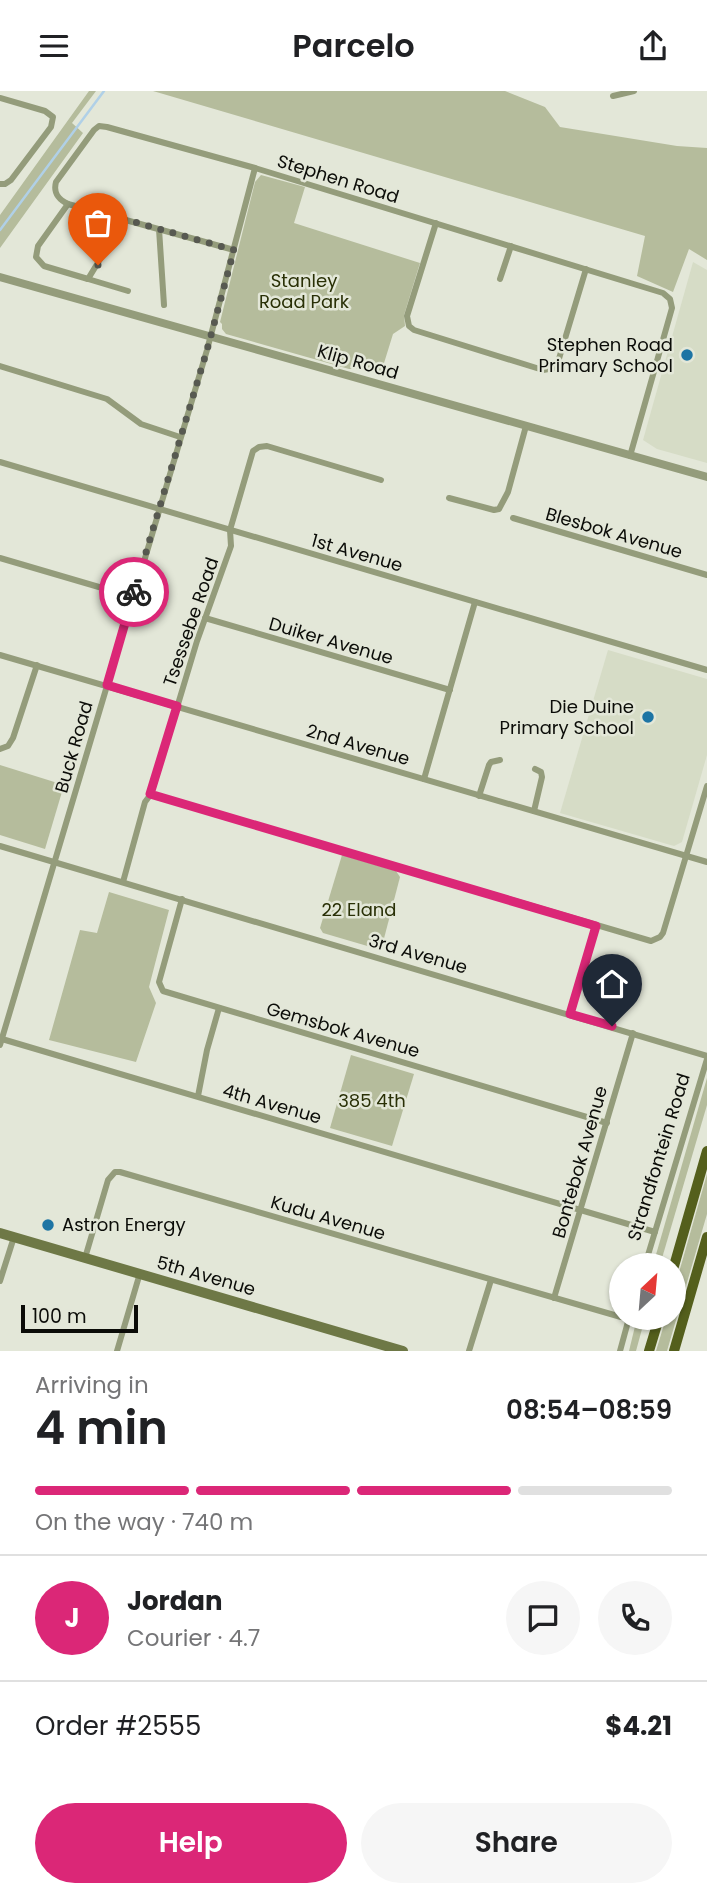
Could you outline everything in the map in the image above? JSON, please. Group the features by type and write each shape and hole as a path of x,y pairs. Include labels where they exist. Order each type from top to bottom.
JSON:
{"main road":[{"path":"678,1253 707,1151"},
{"name":"5th Avenue","path":"0,1233 403,1351"},
{"path":"674,1351 707,1237"},
{"path":"649,1351 655,1330"}],"street":[{"path":"613,96 634,91"},
{"path":"0,98 46,111 53,117 51,127 11,180 0,184"},
{"name":"Stephen Road","path":"68,204 57,197 54,189 56,182 99,126 136,133 255,168 659,291 667,296 671,303 666,332 630,456"},
{"name":"Buck Road","path":"1,1042 211,337 255,168"},
{"path":"128,291 44,266 36,257 37,246 68,204 234,250"},
{"path":"88,279 102,256 113,216"},
{"path":"436,223 407,316 409,326 414,330 542,370 554,368 558,362 586,269"},
{"path":"159,229 164,306"},
{"path":"500,279 511,246"},
{"name":"Klip Road","path":"0,277 707,477"},
{"path":"0,366 107,399 142,424 180,437"},
{"path":"449,498 499,509 506,500 526,426"},
{"path":"230,530 251,455 259,447 271,447 381,480"},
{"name":"1st Avenue","path":"0,462 707,670"},
{"name":"Blesbok Avenue","path":"513,518 707,575"},
{"name":"Tsessebe Road","path":"123,882 145,802 150,794 205,618 231,546 230,530"},
{"path":"0,558 133,597"},
{"path":"424,779 475,602"},
{"name":"Duiker Avenue","path":"205,618 450,690"},
{"name":"2nd Avenue","path":"0,655 707,862"},
{"path":"0,749 8,746 13,738 37,665"},
{"path":"480,796 489,765 500,760"},
{"path":"534,811 542,777 541,772 535,769"},
{"path":"150,794 651,941 660,937 707,786"},
{"name":"3rd Avenue","path":"0,846 707,1057"},
{"name":"Gemsbok Avenue","path":"182,899 159,978 159,986 163,991 607,1123"},
{"path":"570,1014 596,926"},
{"path":"198,1096 219,1008"},
{"name":"Bontebok Avenue","path":"554,1299 633,1033"},
{"name":"4th Avenue","path":"1,1042 198,1096 654,1232"},
{"name":"Strandfontein Road","path":"648,1253 707,1057"},
{"name":"Kudu Avenue","path":"85,1258 108,1180 115,1172 120,1172 609,1314"},
{"path":"0,1281 14,1237"},
{"path":"117,1351 140,1273"},
{"path":"469,1351 491,1280"},
{"path":"620,1351 623,1330"}],"shaded area":[{"name":"Stephen Road Primary School","path":"693,262 707,270 707,463 657,449 643,440"},
{"name":"Die Duine Primary School","path":"608,650 707,679 707,755 682,842 674,846 560,813"}],"green space":[{"path":"89,91 96,91 72,123 83,133 0,248 0,215"},
{"path":"153,91 505,91 545,107 560,127 677,146 707,148 707,260 689,249 673,292 637,276 645,236"},
{"name":"Stanley Road Park","path":"261,175 305,187 294,223 420,263 404,315 405,326 393,334 380,376 367,369 349,369 226,334 222,329 220,322 255,182"},
{"path":"0,765 64,785 45,849 0,835"},
{"name":"22 Eland","path":"342,855 396,871 400,877 381,950 323,933 320,928"},
{"path":"109,892 169,910 149,987 156,1003 136,1062 49,1040 80,930 97,933"},
{"name":"385 4th","path":"351,1055 414,1074 392,1146 330,1128"},
{"path":"707,1078 707,1105 664,1253 656,1253"},
{"path":"707,1174 707,1214 686,1286 685,1253"},
{"path":"634,1330 642,1330 636,1351 629,1351"},
{"path":"662,1330 673,1330 667,1351 656,1351"}],"waterway":[{"path":"0,230 104,91"}],"way so far":[{"path":"98,265 113,216 234,250 207,350 134,592"}],"place":[{"name":"Stephen Road Primary School","path":"687,355"},
{"name":"Die Duine Primary School","path":"648,717"},
{"name":"Astron Energy","path":"48,1225"}],"route":[{"path":"134,592 107,685 177,706 150,794 596,926 570,1014 612,1026"}]}
